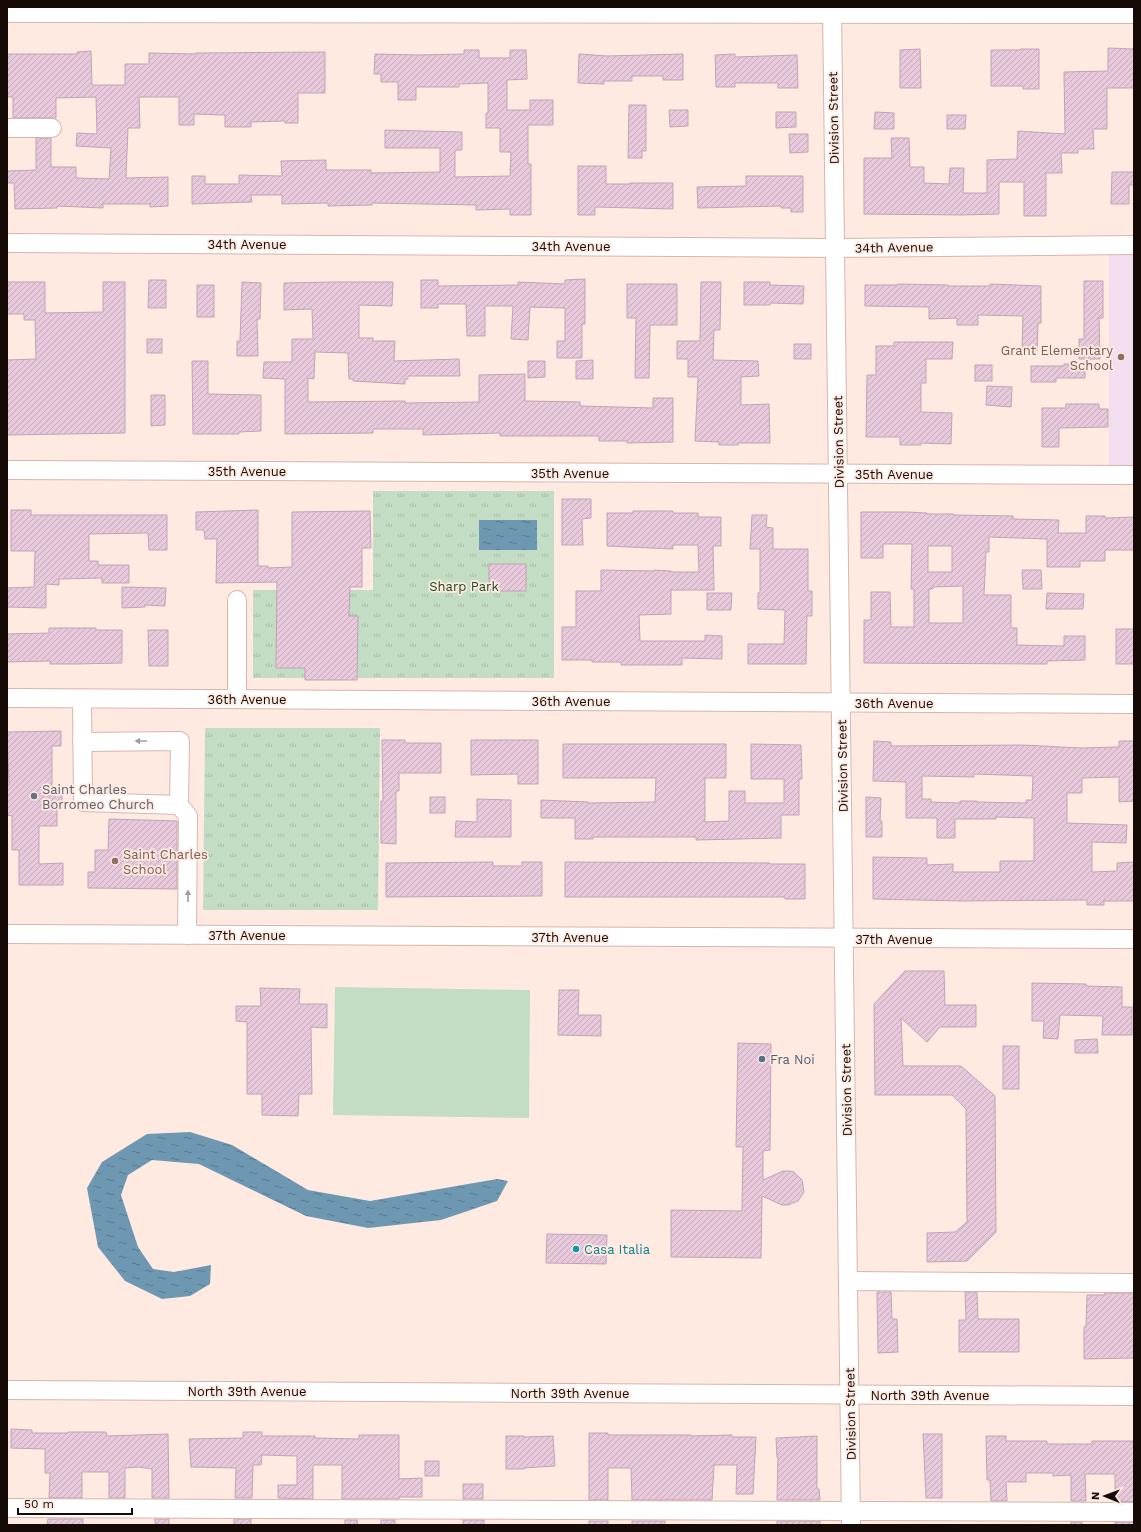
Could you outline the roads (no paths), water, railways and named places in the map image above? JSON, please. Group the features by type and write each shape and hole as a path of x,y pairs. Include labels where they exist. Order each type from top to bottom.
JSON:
{"street":[{"path":"7,13 832,10 1134,14"},
{"name":"Division Street","path":"832,10 851,1518"},
{"path":"7,128 52,128"},
{"name":"34th Avenue","path":"7,243 835,248 1134,245"},
{"name":"35th Avenue","path":"7,470 1134,475"},
{"path":"237,600 237,699"},
{"name":"36th Avenue","path":"7,698 1134,704"},
{"path":"82,699 83,802 179,805"},
{"path":"82,742 180,741 179,805 188,816 187,935"},
{"name":"37th Avenue","path":"7,934 1134,939"},
{"path":"848,1281 1134,1283"},
{"name":"North 39th Avenue","path":"7,1390 1134,1396"},
{"path":"7,1508 851,1518 1134,1512"}],"water":[{"path":"479,520 537,520 537,550 479,550"},
{"path":"190,1132 232,1145 308,1190 370,1201 497,1179 508,1181 497,1201 441,1220 368,1228 306,1216 199,1164 152,1160 128,1175 121,1195 138,1247 153,1269 174,1272 211,1265 210,1284 190,1296 162,1299 125,1281 98,1247 87,1188 102,1162 147,1134"}],"place":[{"name":"Grant Elementary School","path":"1121,357"},
{"name":"Saint Charles Borromeo Church","path":"34,796"},
{"name":"Saint Charles School","path":"115,861"},
{"name":"Fra Noi","path":"762,1059"},
{"name":"Casa Italia","path":"576,1249"}],"park label":[{"name":"Sharp Park","path":"464,586"}]}
